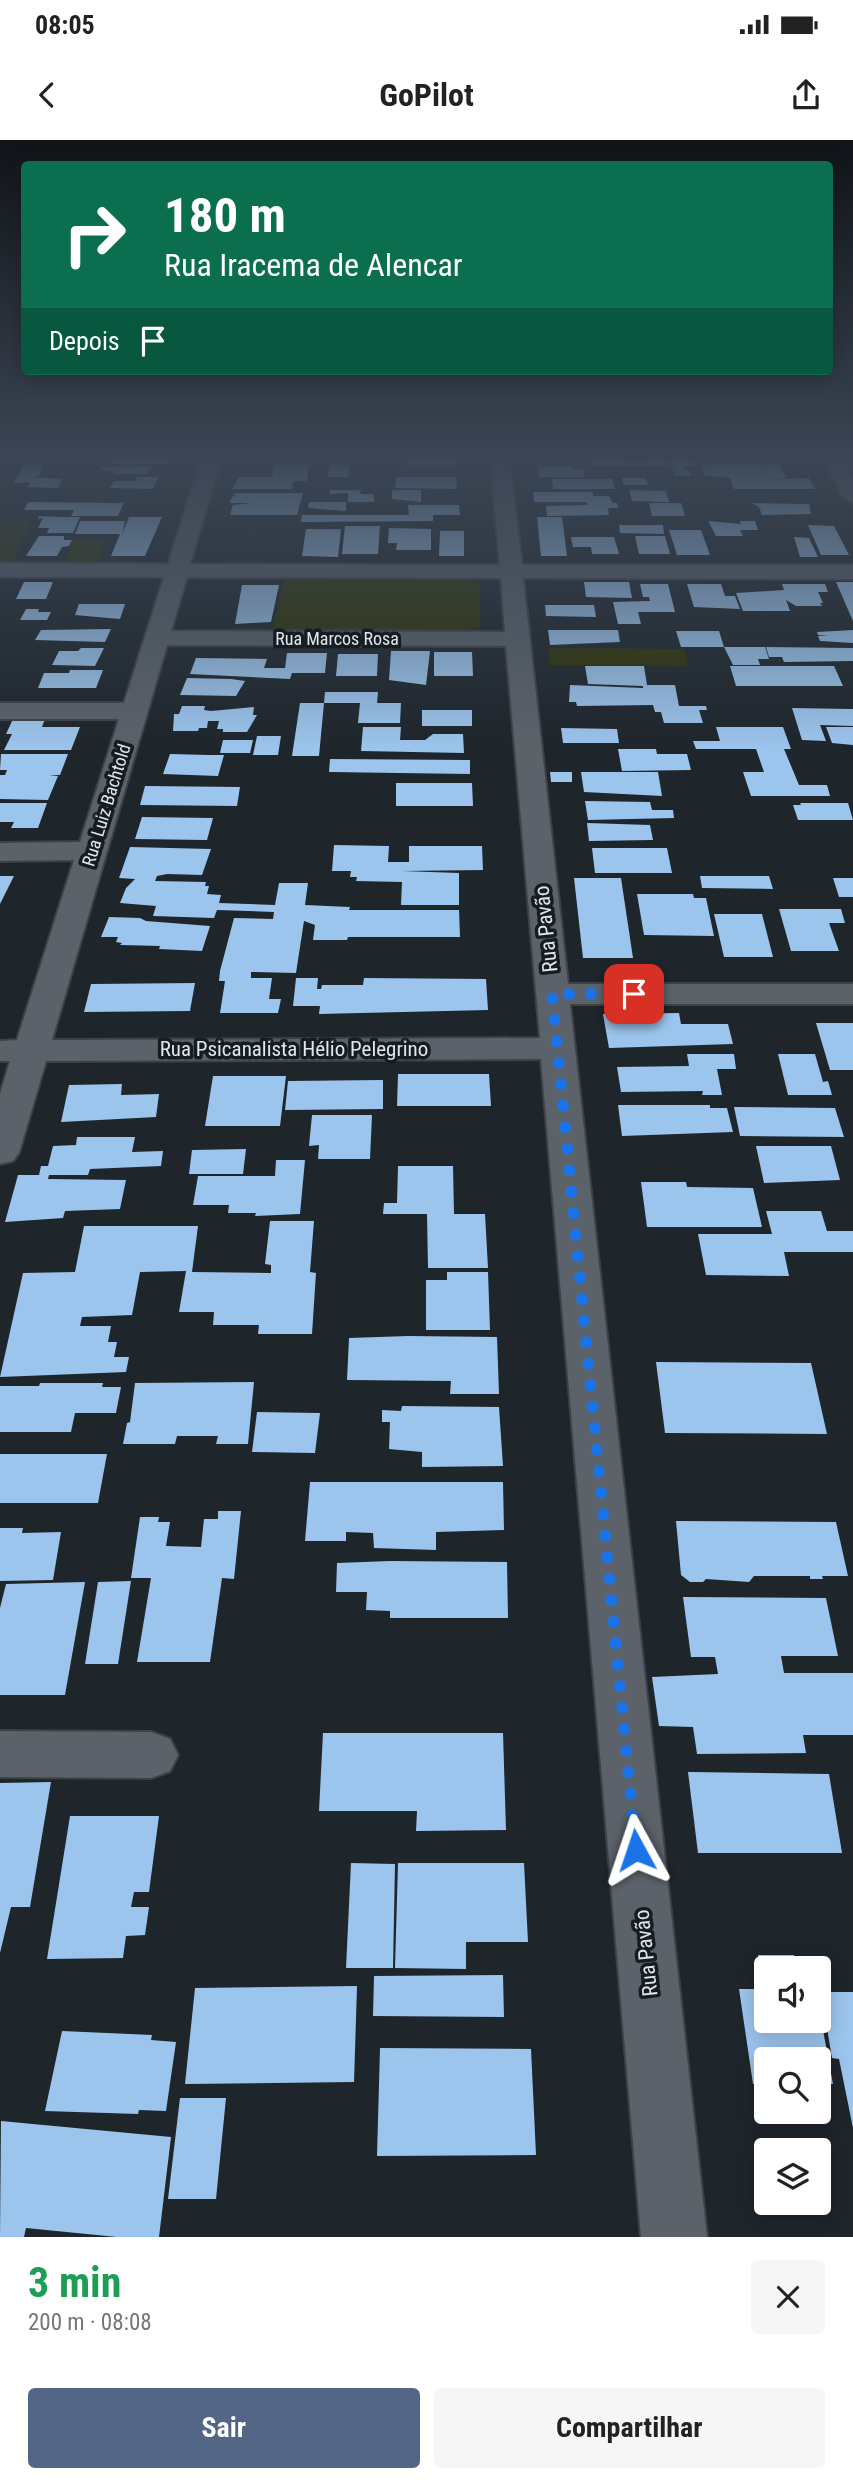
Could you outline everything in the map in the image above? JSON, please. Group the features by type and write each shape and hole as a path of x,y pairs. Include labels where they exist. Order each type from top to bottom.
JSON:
{"street":[{"name":"Rua Luiz Bachtold","path":"0,1153 16,1051 92,851 182,555"},
{"name":"Rua Pavão","path":"509,555 674,2237"},
{"path":"0,570 853,572"},
{"name":"Rua Marcos Rosa","path":"157,638 517,639"},
{"path":"0,711 135,711"},
{"path":"0,852 92,851"},
{"path":"552,994 853,994"},
{"name":"Rua Psicanalista Hélio Pelegrino","path":"16,1051 557,1048"},
{"path":"0,1754 151,1755"}],"green space":[{"path":"0,555 16,555 12,565 0,565"},
{"path":"67,555 100,555 97,562 64,563"},
{"path":"285,578 464,578 480,584 480,627 468,630 272,630"},
{"path":"548,648 684,649 688,666 550,665"}],"building":[{"path":"27,555 58,555 57,556"},
{"path":"111,555 145,555 145,556"},
{"path":"302,555 338,555 338,557"},
{"path":"799,555 818,557 800,557"},
{"path":"24,582 53,582 46,599 16,599"},
{"path":"584,582 629,582 632,598 586,597"},
{"path":"836,582 853,582 853,621"},
{"path":"640,584 668,584 675,612 638,612 641,624 618,624 613,602 650,601 649,597 643,597"},
{"path":"687,584 721,584 725,596 735,596 740,609 694,607"},
{"path":"782,584 825,584 828,592 818,592 822,606 796,606 786,600 790,611 743,611 736,593 784,590"},
{"path":"242,585 279,585 271,622 235,624"},
{"path":"79,604 125,604 120,619 75,615"},
{"path":"545,605 594,605 596,617 546,616"},
{"path":"26,609 51,612 47,620 20,620"},
{"path":"111,629 105,642 35,640 41,630"},
{"path":"548,630 618,630 620,642 550,645"},
{"path":"853,630 853,643 820,641 818,636 828,636 818,635 817,632"},
{"path":"676,631 719,631 724,647 681,647"},
{"path":"724,647 765,647 769,659 758,659 760,665 733,665"},
{"path":"766,647 853,648 853,661 784,662 782,657 769,657"},
{"path":"81,648 104,648 95,666 52,665 59,651 78,651"},
{"path":"391,651 430,651 426,685 389,680"},
{"path":"434,652 472,652 473,676 434,676"},
{"path":"287,653 327,653 325,673 292,673 290,679 190,674 196,658 267,659 264,668 285,668"},
{"path":"338,654 378,654 377,676 336,676"},
{"path":"585,666 644,666 647,685 675,685 679,706 706,706 707,710 699,710 703,723 664,723 661,712 655,712 653,705 577,706 576,702 569,702 570,685 643,688 588,684"},
{"path":"730,666 834,666 843,686 736,686"},
{"path":"70,670 103,670 96,688 38,688 44,673 69,673"},
{"path":"187,678 245,681 236,696 180,695"},
{"path":"325,692 378,692 377,703 401,703 400,723 358,723 360,703 324,703"},
{"path":"300,703 324,703 319,756 292,756"},
{"path":"182,706 205,706 204,710 211,711 254,707 253,715 257,715 247,732 223,732 223,729 217,729 219,721 208,721 207,728 199,728 198,731 173,731 174,714 179,714"},
{"path":"792,708 853,709 853,726 820,725 826,741 802,740"},
{"path":"422,710 472,710 472,726 422,726"},
{"path":"13,719 45,719 42,727 80,727 71,750 4,750 12,734 6,734"},
{"path":"363,727 401,727 400,740 425,740 433,734 463,734 464,753 361,751"},
{"path":"716,727 783,727 791,749 784,749 799,785 827,785 830,796 751,796 743,772 764,772 756,749 696,749 693,741 720,741"},
{"path":"826,727 853,727 853,745 832,743"},
{"path":"561,728 617,729 619,743 563,743"},
{"path":"257,736 281,736 278,755 253,755"},
{"path":"223,740 253,740 250,753 220,753"},
{"path":"618,749 656,749 657,754 687,754 691,770 622,771"},
{"path":"1,754 68,754 60,775 49,775 58,776 48,800 0,799 0,775 5,775 7,770 0,770"},
{"path":"170,754 224,755 218,776 163,774"},
{"path":"330,759 470,760 470,774 329,772"},
{"path":"550,772 572,772 572,782 551,782"},
{"path":"581,772 658,772 662,796 584,792"},
{"path":"396,783 472,783 473,806 396,806"},
{"path":"145,786 240,787 237,806 140,805"},
{"path":"585,801 650,802 652,810 673,810 674,818 588,820"},
{"path":"0,803 47,803 38,828 11,828 14,822 0,822"},
{"path":"800,803 848,803 853,820 798,820 793,805 801,805"},
{"path":"142,817 213,818 207,840 135,839"},
{"path":"587,823 650,825 653,840 589,841"},
{"path":"334,845 389,846 388,862 409,862 409,846 482,846 483,870 402,871 459,873 459,905 401,905 402,882 356,881 357,877 350,877 351,871 332,871"},
{"path":"130,847 211,849 202,875 167,874 157,876 155,881 206,882 205,886 209,886 207,894 221,895 219,903 275,905 279,883 308,883 305,905 350,907 349,910 459,910 460,937 348,937 347,940 313,940 315,925 304,921 296,973 251,972 251,978 272,978 269,999 281,999 278,1013 220,1013 225,981 219,981 220,971 234,918 273,919 274,912 217,910 214,918 153,916 156,906 120,903 126,888 135,879 119,878"},
{"path":"592,848 667,848 672,873 595,873"},
{"path":"0,876 14,876 0,904"},
{"path":"700,876 769,876 773,889 702,888"},
{"path":"574,878 621,878 633,958 583,958"},
{"path":"833,878 853,878 853,897 839,897"},
{"path":"637,894 693,894 694,898 706,898 714,936 644,935"},
{"path":"779,909 841,909 845,923 829,923 839,951 791,951"},
{"path":"714,914 762,914 773,957 724,957"},
{"path":"109,917 210,926 202,951 159,949 160,946 120,945 122,943 116,942 118,937 101,937"},
{"path":"296,978 318,978 317,989 321,989 322,985 363,985 364,978 486,979 488,1010 319,1014 320,1006 293,1006"},
{"path":"195,983 190,1011 84,1012 91,984"},
{"path":"679,1013 681,1024 728,1024 733,1044 609,1048 603,1014"},
{"path":"816,1023 853,1023 853,1070 830,1070"},
{"path":"687,1054 734,1054 736,1069 717,1069 722,1095 702,1095 703,1091 621,1092 617,1067 689,1066"},
{"path":"778,1054 815,1054 823,1082 828,1081 832,1095 788,1095"},
{"path":"398,1074 489,1074 491,1106 397,1106"},
{"path":"213,1076 286,1076 280,1126 205,1126"},
{"path":"383,1080 383,1109 285,1110 288,1081"},
{"path":"122,1084 121,1095 159,1094 156,1117 61,1122 69,1085"},
{"path":"618,1105 710,1105 710,1108 727,1108 733,1132 622,1136"},
{"path":"734,1107 835,1108 844,1137 740,1136"},
{"path":"312,1115 372,1115 370,1159 318,1159 319,1145 309,1146"},
{"path":"77,1137 135,1137 132,1152 163,1151 161,1166 90,1169 88,1175 49,1175 48,1179 126,1180 120,1209 65,1211 63,1218 5,1222 18,1175 39,1175 41,1166 48,1166 53,1146 76,1145"},
{"path":"756,1146 831,1146 840,1180 764,1183"},
{"path":"246,1149 243,1174 189,1174 192,1150"},
{"path":"276,1160 305,1160 300,1214 255,1216 256,1213 228,1213 229,1205 193,1205 198,1176 275,1176"},
{"path":"398,1166 453,1166 454,1214 485,1214 488,1268 428,1268 427,1214 383,1214 384,1203 397,1203"},
{"path":"641,1182 686,1182 687,1187 753,1188 762,1227 647,1227"},
{"path":"766,1211 821,1211 827,1231 853,1231 853,1252 784,1252 789,1276 706,1275 698,1234 772,1234"},
{"path":"270,1221 314,1221 310,1272 316,1273 312,1334 258,1334 259,1325 213,1325 214,1312 179,1312 186,1271 140,1272 132,1315 82,1317 80,1326 111,1326 108,1342 117,1342 114,1357 129,1357 126,1372 0,1377 23,1273 75,1272 84,1226 198,1226 192,1272 271,1273 271,1265 265,1264"},
{"path":"447,1272 488,1272 490,1330 426,1330 426,1280 447,1280"},
{"path":"497,1337 499,1394 450,1394 451,1381 347,1380 349,1338"},
{"path":"656,1362 811,1363 827,1434 665,1433"},
{"path":"254,1382 248,1444 216,1444 218,1436 177,1436 175,1444 123,1444 127,1423 130,1422 135,1383"},
{"path":"40,1383 103,1383 102,1387 121,1387 116,1413 75,1413 71,1432 0,1432 0,1386 39,1386"},
{"path":"402,1406 499,1407 503,1466 422,1467 422,1452 389,1449 390,1422 382,1422 382,1410 401,1411"},
{"path":"257,1412 320,1413 315,1453 252,1452"},
{"path":"0,1454 107,1454 98,1503 0,1503"},
{"path":"310,1482 503,1482 504,1530 436,1532 436,1550 374,1548 373,1533 346,1532 346,1541 305,1541"},
{"path":"218,1511 241,1511 234,1579 222,1578 210,1662 137,1662 151,1578 131,1578 140,1517 159,1517 158,1522 170,1522 166,1546 201,1547 204,1519 218,1519"},
{"path":"676,1521 836,1522 848,1576 810,1579 810,1576 754,1576 749,1582 706,1579 703,1582 690,1582 681,1575"},
{"path":"0,1528 23,1528 22,1533 61,1532 53,1580 0,1581"},
{"path":"507,1562 508,1618 390,1618 390,1611 366,1610 367,1592 336,1592 337,1563"},
{"path":"131,1581 118,1664 85,1664 98,1582"},
{"path":"85,1582 65,1695 0,1695 0,1608 6,1584"},
{"path":"683,1597 826,1598 838,1656 781,1656 784,1673 853,1673 853,1735 803,1735 806,1753 697,1754 693,1727 659,1726 652,1677 718,1674 715,1657 691,1657"},
{"path":"323,1733 503,1733 506,1830 416,1831 417,1811 319,1811"},
{"path":"688,1772 829,1774 842,1853 698,1853"},
{"path":"51,1782 30,1907 11,1907 0,1953 0,1783"},
{"path":"70,1816 159,1816 149,1892 134,1892 131,1907 149,1907 145,1935 126,1936 123,1958 47,1959"},
{"path":"351,1863 395,1864 393,1968 346,1968"},
{"path":"398,1863 524,1863 528,1942 466,1942 466,1969 395,1968"},
{"path":"758,1955 794,1956 758,1956"},
{"path":"503,1975 504,2017 373,2016 374,1976"},
{"path":"357,1986 354,2082 185,2084 195,1988"},
{"path":"739,1989 754,1989 754,2033 824,2033 826,2047 754,2047 753,2084"},
{"path":"831,1992 853,1992 853,2128 839,2059 832,2058 828,2033 831,2033"},
{"path":"62,2031 152,2035 151,2040 176,2042 166,2111 139,2110 138,2114 45,2111"},
{"path":"380,2048 531,2049 536,2155 377,2156"},
{"path":"180,2098 226,2098 216,2199 168,2199"},
{"path":"1,2121 171,2137 159,2237 117,2237 26,2228 24,2237 0,2237"}],"route":[{"path":"634,994 552,994 636,1850"}]}
